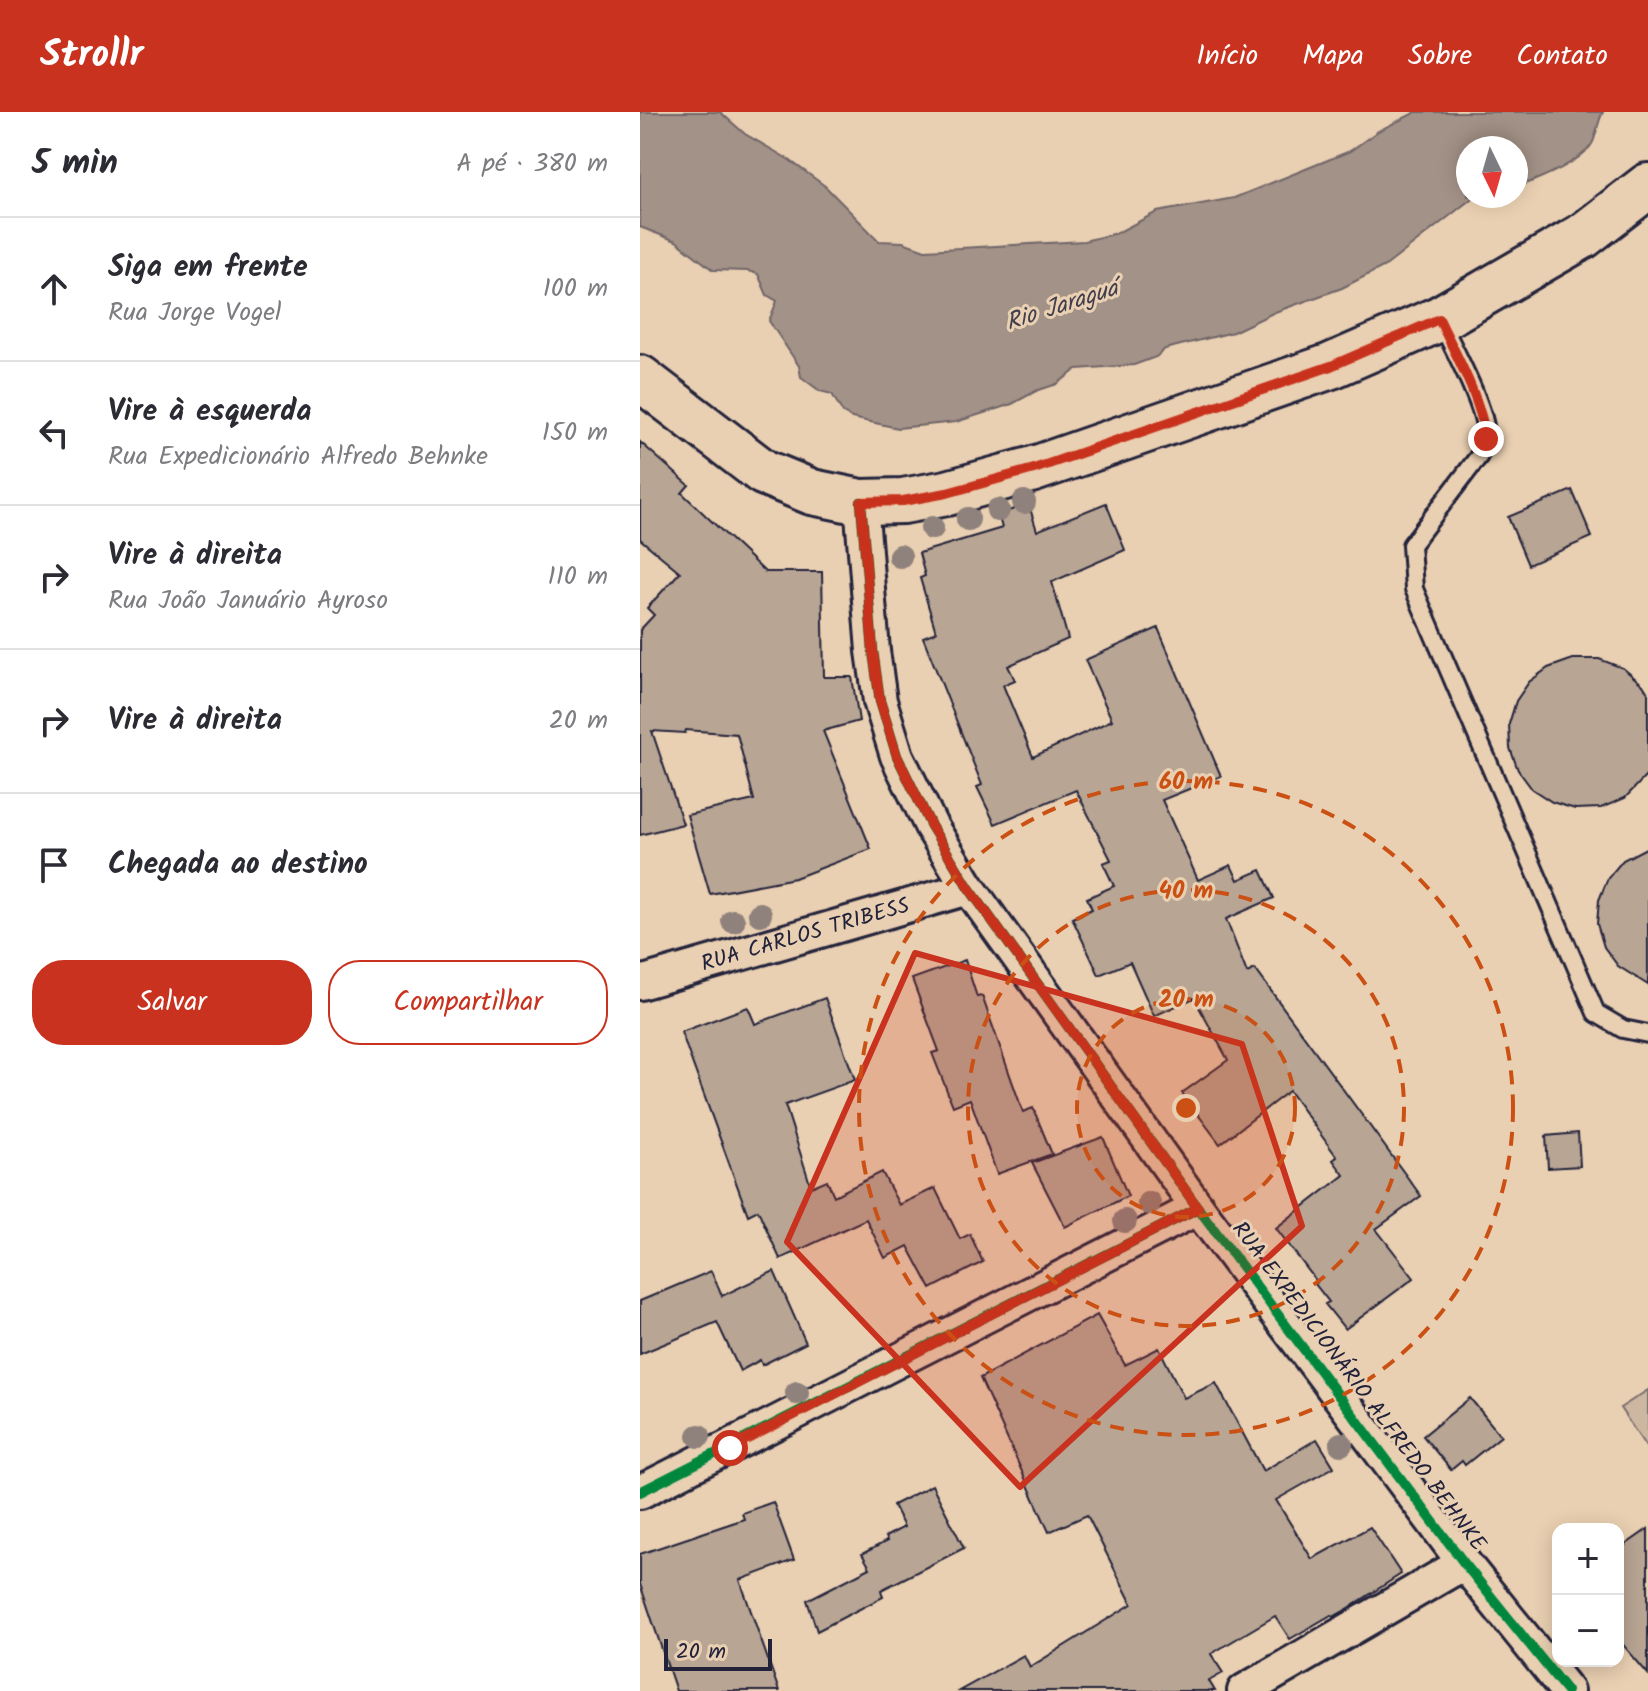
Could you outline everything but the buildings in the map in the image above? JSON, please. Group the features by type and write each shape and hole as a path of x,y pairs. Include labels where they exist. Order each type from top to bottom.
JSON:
{"main road":[{"path":"640,378 763,472 812,492 861,502 903,501 947,493 1034,469 1331,366 1439,319 1583,236 1648,186"}],"street":[{"name":"RUA EXPEDICIONÁRIO ALFREDO BEHNKE","path":"861,502 880,701 897,756 931,826 969,888 1198,1208 1464,1563 1567,1691"},
{"name":"RUA CARLOS TRIBESS","path":"640,983 969,888"},
{"path":"640,1492 1198,1208"},
{"path":"1244,1691 1464,1563"}],"lane":[{"path":"1439,319 1472,390 1484,421 1486,439 1479,456 1411,545 1414,589 1596,1013 1623,1029 1648,1034"}],"highlighted area":[{"path":"915,953 1242,1044 1302,1226 1020,1487 787,1242"}],"shaded area":[{"path":"1648,1390 1648,1450 1620,1408"}],"water":[{"name":"Rio Jaraguá","path":"640,112 720,112 745,134 788,159 825,186 879,241 903,242 925,250 1084,241 1117,233 1157,212 1234,198 1350,151 1378,131 1416,112 1603,112 1588,149 1559,169 1528,183 1528,136 1456,136 1456,208 1460,208 1387,265 1342,288 1275,312 1233,332 1165,349 1156,357 1134,365 1077,369 1057,384 1012,404 956,422 898,428 852,418 843,413 832,394 820,391 801,377 799,366 769,321 777,301 767,295 758,274 713,270 676,241 640,227"}],"cycle path":[{"path":"861,502 880,701 897,756 931,826 969,888 1198,1208 1464,1563 1567,1691"},
{"path":"640,1492 1198,1208"}],"route":[{"path":"730,1448 1198,1208 969,888 931,826 897,756 880,701 861,502 903,501 947,493 1034,469 1331,366 1439,319 1472,390 1484,421 1486,439"}]}
